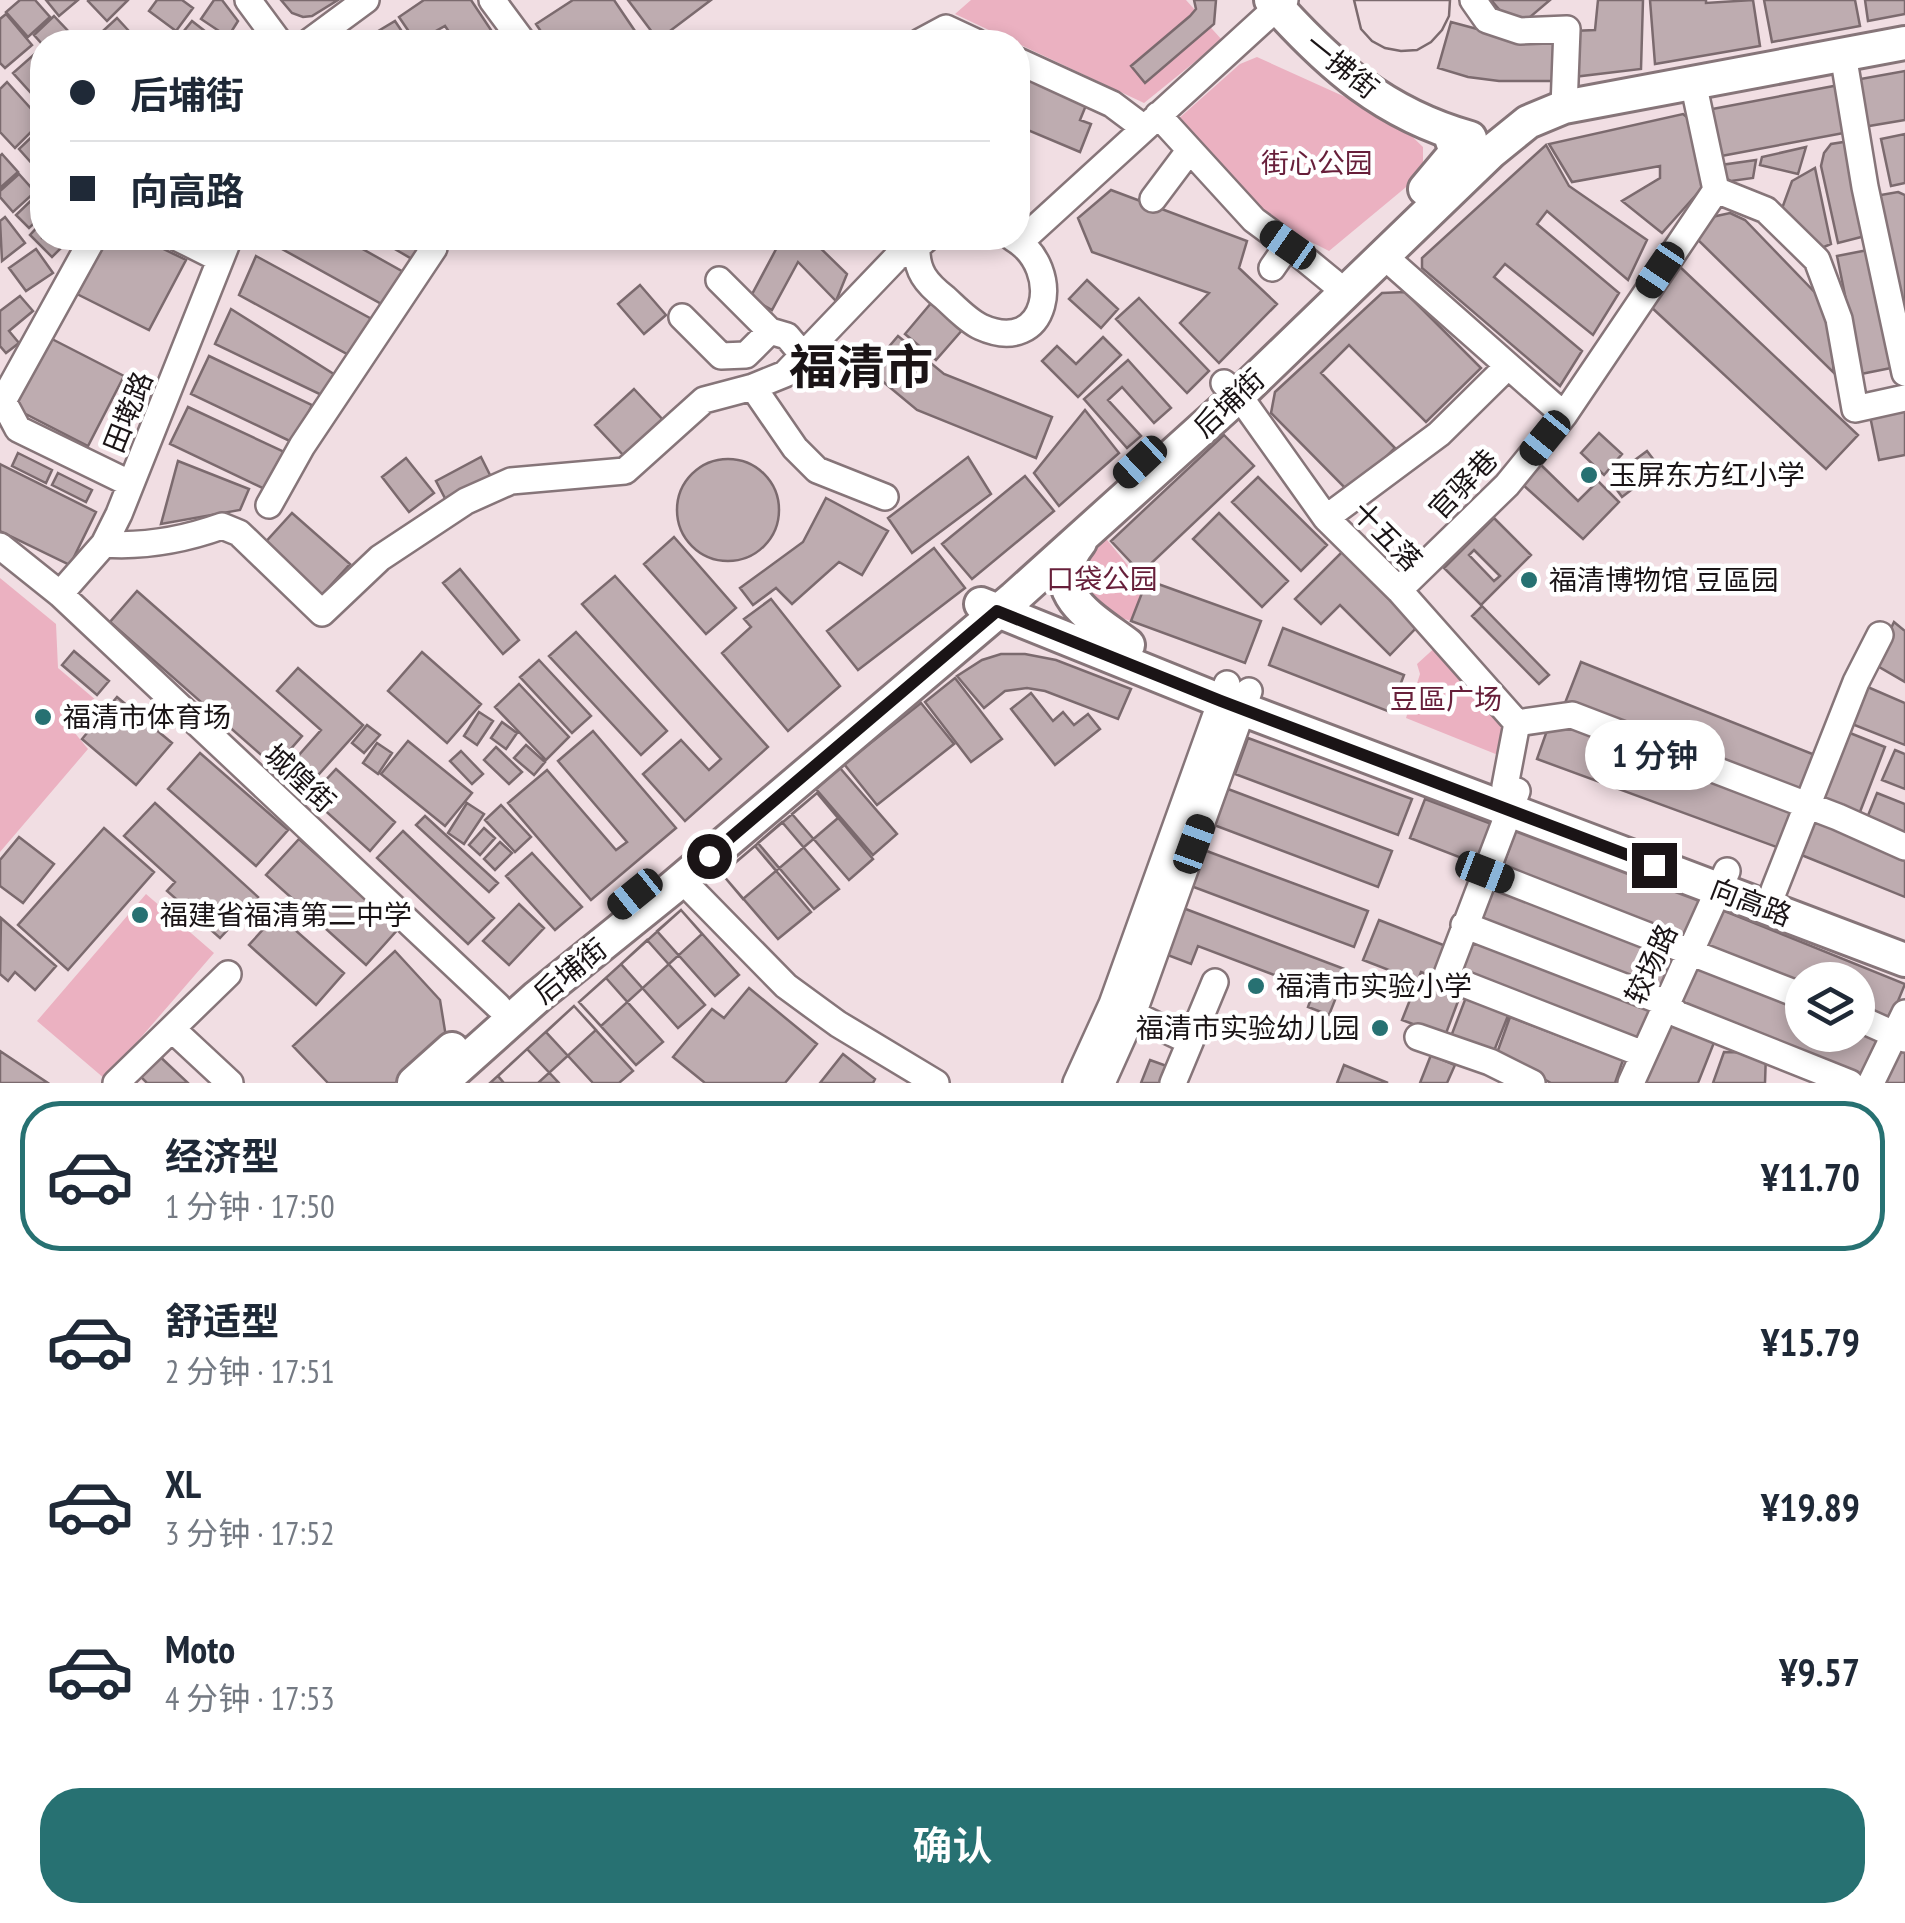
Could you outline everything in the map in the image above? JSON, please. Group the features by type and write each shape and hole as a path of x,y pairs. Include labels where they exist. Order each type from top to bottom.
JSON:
{"main road":[{"name":"一拂街","path":"1278,2 1325,58 1360,85 1395,107 1493,147"},
{"name":"一拂街","path":"1278,2 1301,12 1338,44 1414,94 1482,120 1493,147"},
{"path":"1493,147 1528,122 1564,107 1905,43"},
{"name":"后埔街","path":"414,1083 498,1006 1088,531 1450,164 1456,152 1449,132"},
{"name":"后埔街","path":"441,1083 537,996 677,884 1385,257 1493,147"},
{"name":"向高路","path":"1088,531 1069,556 1064,571 1067,589 1078,606 1128,646"},
{"name":"向高路","path":"997,601 1128,646 1235,696"},
{"name":"向高路","path":"997,601 1235,696 1727,871 1905,941"},
{"name":"向高路","path":"1511,796 1905,960"}],"street":[{"path":"248,0 270,30"},
{"path":"325,30 366,0"},
{"path":"492,0 515,30"},
{"path":"1472,0 1487,20 1520,31 1566,30 1564,107"},
{"path":"1030,228 1151,122 1278,2"},
{"path":"1843,54 1865,186 1905,373"},
{"path":"1030,66 1151,122 1189,151 1254,220 1333,282"},
{"path":"1693,82 1716,190 1766,210 1816,260 1839,319 1854,409 1905,398"},
{"path":"1153,198 1189,151"},
{"name":"官驿巷","path":"1399,590 1507,485 1564,415 1716,190"},
{"path":"1272,268 1288,245"},
{"path":"87,250 3,402 18,429 131,484"},
{"name":"田墘路","path":"60,594 104,544 224,250"},
{"path":"268,505 302,446 433,250"},
{"path":"104,544 137,546 190,537 222,526 240,533 322,613 380,558 466,501 511,481 624,471 704,400 753,388 785,374 897,257 909,250"},
{"path":"920,250 917,261 921,276 978,326 998,333 1015,332 1032,324 1045,298 1045,285 1036,261 1026,250"},
{"path":"1385,257 1564,415"},
{"path":"719,280 770,332 787,336 803,355"},
{"path":"682,317 721,356 746,355 770,332"},
{"path":"1326,518 1439,434 1508,366"},
{"path":"753,388 796,448 817,470 885,496"},
{"name":"十五落","path":"1231,390 1326,518 1399,590 1517,723"},
{"name":"城隍街","path":"0,546 60,594 498,1006"},
{"path":"1774,890 1856,682 1880,635"},
{"path":"1102,1083 1133,1014 1235,696"},
{"path":"1076,1083 1112,1004 1235,696"},
{"path":"1643,1054 1446,977 1511,796 1517,723 1572,716 1808,805 1905,847"},
{"name":"较场路","path":"1631,1083 1727,871"},
{"path":"1485,872 1785,989"},
{"path":"677,884 776,993 828,1032 912,1083"},
{"path":"677,884 786,986 851,1032 936,1083"},
{"path":"1464,925 1666,1003 1677,1014 1850,1083"},
{"path":"116,1083 228,974"},
{"path":"1173,1083 1215,982"},
{"path":"1133,1014 1190,1041"},
{"path":"1871,1083 1902,1028 1875,1022"},
{"path":"172,1028 230,1083"},
{"path":"1418,1037 1483,1072 1532,1083"}],"green space":[{"path":"971,0 1186,0 1222,40 1144,103 1030,49 1030,30 989,30 955,14"},
{"name":"街心公园","path":"1257,57 1394,119 1423,147 1423,173 1329,251 1258,215 1177,120 1240,64"},
{"name":"口袋公园","path":"1103,535 1144,585 1131,621 1096,610 1072,565"},
{"name":"福清市体育场","path":"0,578 56,624 58,668 97,701 74,732 88,749 0,852"},
{"name":"豆區广场","path":"1439,644 1511,726 1503,757 1406,718 1420,674 1417,664"},
{"path":"146,894 214,953 105,1079 37,1021"}],"building":[{"path":"20,0 35,0 50,17 36,30 30,30 28,37 6,12"},
{"path":"46,0 78,0 59,16"},
{"path":"89,0 128,0 107,21 88,1"},
{"path":"157,0 182,0 193,8 177,30 149,11"},
{"path":"214,0 222,0 238,21 232,30 218,30 201,19"},
{"path":"281,0 338,0 312,16 303,17 292,13"},
{"path":"424,0 471,0 491,30 448,30 445,26 438,30 408,30 399,17"},
{"path":"573,0 614,0 634,30 540,30 536,24"},
{"path":"628,0 711,0 671,30 650,30"},
{"path":"1194,0 1216,0 1214,24 1145,83 1131,66 1190,16 1196,9"},
{"path":"1354,0 1450,0 1449,16 1431,42 1417,50 1401,51 1372,41 1361,29"},
{"path":"1354,0 1450,0 1449,16 1431,42 1417,50 1401,51 1372,41 1361,29"},
{"path":"1491,0 1550,0 1516,29"},
{"path":"1598,0 1643,0 1641,69 1573,77 1572,31 1595,30"},
{"path":"1650,0 1753,0 1760,46 1655,64"},
{"path":"1764,0 1855,0 1860,26 1772,42"},
{"path":"1865,0 1905,0 1905,14 1868,21"},
{"path":"6,14 30,43 5,68 0,63 0,19"},
{"path":"54,16 67,30 39,30"},
{"path":"117,18 128,30 104,30"},
{"path":"192,21 204,30 185,30"},
{"path":"395,21 401,30 380,30"},
{"path":"1451,22 1507,37 1558,40 1557,81 1499,81 1438,68"},
{"path":"30,58 30,92 13,73"},
{"path":"1905,71 1905,120 1863,127 1855,80"},
{"path":"1030,74 1089,98 1080,120 1091,124 1080,152 1030,131"},
{"path":"7,82 30,108 30,133 15,148 0,132 0,89"},
{"path":"1839,85 1849,132 1716,157 1707,110"},
{"path":"1683,114 1688,118 1704,186 1662,233 1622,201 1660,178 1660,166 1572,182 1549,144"},
{"path":"1905,134 1905,183 1891,186 1881,139"},
{"path":"30,138 30,161 19,149"},
{"path":"1850,141 1869,235 1838,243 1821,166 1831,144"},
{"path":"1546,145 1569,186 1647,240 1628,280 1547,211 1537,224 1619,293 1593,335 1505,264 1494,277 1582,351 1560,386 1422,268 1422,258"},
{"path":"1806,147 1798,174 1760,165 1762,157"},
{"path":"0,156 18,172 0,188"},
{"path":"1756,160 1753,178 1731,181 1717,173 1721,165"},
{"path":"1815,168 1831,244 1817,250 1780,214 1792,181"},
{"path":"19,174 30,186 30,197 13,212 0,197 0,191"},
{"path":"1111,190 1247,241 1239,268 1277,304 1219,363 1180,323 1209,293 1092,252 1078,218"},
{"path":"1898,192 1905,195 1905,311 1899,312 1875,196"},
{"path":"30,202 30,227 16,215"},
{"path":"1730,213 1745,220 1827,305 1834,373 1694,236 1712,217"},
{"path":"5,217 25,243 2,261 0,221"},
{"path":"1873,249 1896,367 1861,374 1837,256"},
{"path":"37,250 53,273 26,291 9,268"},
{"path":"98,250 166,250 186,260 149,330 75,293"},
{"path":"284,250 364,250 407,274 387,307"},
{"path":"396,250 420,250 417,262"},
{"path":"776,250 822,250 847,274 836,301 798,262 772,310 750,298"},
{"path":"256,256 379,323 358,360 239,295"},
{"path":"1679,266 1858,435 1826,469 1650,306"},
{"path":"1087,280 1118,309 1101,328 1069,299"},
{"path":"640,285 666,315 644,334 618,304"},
{"path":"1405,292 1481,368 1426,422 1349,345 1321,373 1395,448 1350,493 1271,413 1275,392 1382,293"},
{"path":"20,296 33,311 9,331 19,343 6,353 0,346 0,311"},
{"path":"1139,298 1209,371 1187,393 1116,319"},
{"path":"932,302 964,328 936,360 905,334"},
{"path":"231,309 340,378 330,399 215,344"},
{"path":"898,336 944,374 1052,417 1036,458 917,410 869,370"},
{"path":"1103,337 1121,355 1078,397 1042,361 1057,346 1076,364"},
{"path":"50,338 124,376 88,446 14,408"},
{"path":"209,356 312,405 294,443 191,394"},
{"path":"1128,360 1171,408 1154,423 1122,387 1108,400 1141,436 1127,448 1084,399"},
{"path":"634,389 664,421 625,457 595,425"},
{"path":"188,407 291,455 273,493 170,444"},
{"path":"1905,409 1905,455 1879,460 1870,416"},
{"path":"1085,410 1119,453 1059,506 1034,473"},
{"path":"1599,433 1622,454 1604,475 1581,453"},
{"path":"1224,435 1254,466 1141,573 1111,541"},
{"path":"1647,451 1660,468 1622,497 1617,490 1640,474 1632,462"},
{"path":"18,453 52,470 46,483 12,466"},
{"path":"481,457 493,481 448,504 436,481"},
{"path":"968,457 991,494 912,553 888,518"},
{"path":"406,458 434,493 409,512 382,477"},
{"path":"728,459 748,462 771,481 779,510 776,530 757,553 728,561 708,558 685,539 677,510 680,490 699,467"},
{"path":"178,461 249,489 240,510 161,524"},
{"path":"0,464 96,512 70,565 0,531"},
{"path":"1540,464 1578,501 1598,481 1619,502 1583,539 1521,483"},
{"path":"58,473 92,490 86,502 52,485"},
{"path":"1025,476 1054,511 972,579 942,544"},
{"path":"1258,477 1327,545 1301,571 1232,502"},
{"path":"826,498 888,531 862,575 839,562 792,604 776,588 753,605 740,588 803,542"},
{"path":"292,513 350,564 320,597 262,546"},
{"path":"1219,513 1288,581 1262,607 1193,539"},
{"path":"1494,518 1531,555 1481,605 1444,568","holes":["1474,550 1500,576 1494,581 1469,555"]},
{"path":"674,537 736,608 706,634 644,564"},
{"path":"934,548 965,588 858,670 827,631"},
{"path":"1342,552 1417,627 1390,655 1340,605 1321,624 1295,599"},
{"path":"460,569 519,640 503,654 443,583"},
{"path":"615,576 768,747 685,821 643,774 681,740 709,770 721,759 582,604"},
{"path":"1147,580 1261,621 1245,663 1131,621"},
{"path":"137,591 302,736 275,767 110,622"},
{"path":"771,599 840,686 788,731 722,653 751,627 744,619"},
{"path":"1482,606 1549,675 1539,684 1472,616"},
{"path":"1894,622 1905,631 1905,682 1874,664"},
{"path":"1283,628 1404,675 1390,712 1269,665"},
{"path":"576,632 667,731 641,755 549,656"},
{"path":"74,651 109,681 97,695 62,665"},
{"path":"422,652 481,704 447,743 388,691"},
{"path":"1001,654 1056,660 1131,689 1118,719 1027,688 1005,691 984,708 957,676 982,660"},
{"path":"539,660 591,716 572,733 520,677"},
{"path":"1581,662 1820,757 1804,798 1565,703"},
{"path":"298,668 363,725 303,792 283,773 321,730 277,691"},
{"path":"955,678 1002,739 971,762 925,702"},
{"path":"519,684 569,737 546,760 495,707"},
{"path":"1863,685 1905,703 1905,745 1847,722"},
{"path":"1031,693 1053,721 1063,712 1074,725 1088,714 1100,729 1055,765 1011,709"},
{"path":"117,697 172,743 136,785 82,739"},
{"path":"921,703 954,744 877,805 844,764"},
{"path":"479,712 493,721 477,745 464,736"},
{"path":"1551,719 1796,809 1782,849 1537,759"},
{"path":"502,722 517,733 506,749 491,738"},
{"path":"367,725 380,735 364,753 352,743"},
{"path":"593,731 676,828 591,900 508,803 547,770 616,850 627,842 558,761"},
{"path":"1845,731 1885,747 1858,817 1818,801"},
{"path":"1248,738 1412,799 1398,835 1235,774"},
{"path":"408,741 472,793 445,826 381,774"},
{"path":"377,743 392,753 378,774 363,763"},
{"path":"526,745 545,762 534,775 514,758"},
{"path":"496,747 522,772 509,784 484,760"},
{"path":"1895,750 1905,754 1905,789 1882,780"},
{"path":"461,751 483,774 472,784 450,761"},
{"path":"200,753 288,830 256,866 168,789"},
{"path":"840,768 897,834 873,855 816,789"},
{"path":"336,769 395,822 370,851 310,797"},
{"path":"1228,789 1392,851 1378,887 1214,825"},
{"path":"817,793 873,859 849,880 792,814"},
{"path":"817,793 838,818 743,899 722,874"},
{"path":"1877,793 1905,804 1905,839 1865,823"},
{"path":"1425,799 1497,826 1482,866 1410,838"},
{"path":"155,803 258,897 220,938 167,891 175,882 124,836"},
{"path":"467,803 484,814 464,844 448,833"},
{"path":"501,805 531,837 515,852 485,820"},
{"path":"425,816 498,883 489,892 416,825"},
{"path":"1808,818 1905,858 1905,897 1794,852"},
{"path":"782,822 839,889 814,909 758,843"},
{"path":"104,828 154,872 68,970 18,925"},
{"path":"484,828 495,838 480,855 469,845"},
{"path":"1516,830 1700,900 1685,940 1501,871"},
{"path":"403,831 494,918 468,944 377,858"},
{"path":"19,837 54,864 23,903 0,886 0,860"},
{"path":"299,839 399,928 366,965 266,875"},
{"path":"500,842 512,853 495,870 484,859"},
{"path":"755,846 811,912 778,939 722,874"},
{"path":"1204,850 1368,911 1354,947 1191,886"},
{"path":"532,853 582,907 555,930 506,876"},
{"path":"1490,884 1675,952 1660,992 1475,924"},
{"path":"519,904 544,928 509,965 483,941"},
{"path":"1183,908 1347,970 1329,1015 1308,1007 1314,990 1198,946 1191,964 1165,954"},
{"path":"681,910 739,975 715,996 657,931"},
{"path":"681,910 702,934 601,1026 579,1002"},
{"path":"1722,910 1851,962 1785,962 1785,982 1706,950"},
{"path":"277,914 344,973 316,1005 249,945"},
{"path":"1,918 56,966 35,990 15,972 8,981 0,974"},
{"path":"1379,920 1451,948 1435,988 1363,960"},
{"path":"1470,934 1655,1002 1640,1042 1455,974"},
{"path":"647,940 705,1005 678,1028 621,964"},
{"path":"395,951 440,1000 446,1037 397,1083 328,1083 293,1046"},
{"path":"1697,963 1785,997 1785,1052 1875,1052 1862,1083 1678,1011"},
{"path":"1421,972 1463,988 1445,1036 1402,1020"},
{"path":"1875,972 1905,984 1889,1023 1875,1018"},
{"path":"606,978 663,1042 636,1065 579,1002"},
{"path":"749,988 817,1044 785,1083 705,1083 673,1057 712,1009 724,1018"},
{"path":"1468,992 1511,1008 1492,1056 1450,1039"},
{"path":"574,1006 633,1071 619,1083 593,1083 546,1032"},
{"path":"574,1006 596,1030 538,1083 490,1083"},
{"path":"1670,1016 1717,1035 1698,1083 1644,1083"},
{"path":"1510,1017 1623,1060 1615,1083 1551,1083 1497,1053"},
{"path":"1898,1048 1905,1052 1905,1083 1879,1083"},
{"path":"527,1049 559,1083 504,1083 498,1076"},
{"path":"0,1051 48,1083 0,1083"},
{"path":"154,1051 188,1083 147,1083 135,1071"},
{"path":"1724,1052 1766,1053 1765,1083 1713,1083"},
{"path":"843,1054 875,1079 873,1083 820,1083"},
{"path":"1431,1055 1455,1065 1447,1083 1420,1083"},
{"path":"1150,1060 1175,1069 1169,1083 1141,1083"},
{"path":"1344,1065 1388,1083 1337,1083"}],"place":[{"name":"玉屏东方红小学","path":"1589,475"},
{"name":"福清博物馆 豆區园","path":"1529,580"},
{"name":"福清市体育场","path":"43,717"},
{"name":"福建省福清第二中学","path":"140,915"},
{"name":"福清市实验小学","path":"1256,986"},
{"name":"福清市实验幼儿园","path":"1380,1028"}],"district":[{"name":"福清市","path":"861,367"}],"route":[{"path":"709,856 997,611 1221,701 1654,865"}]}
